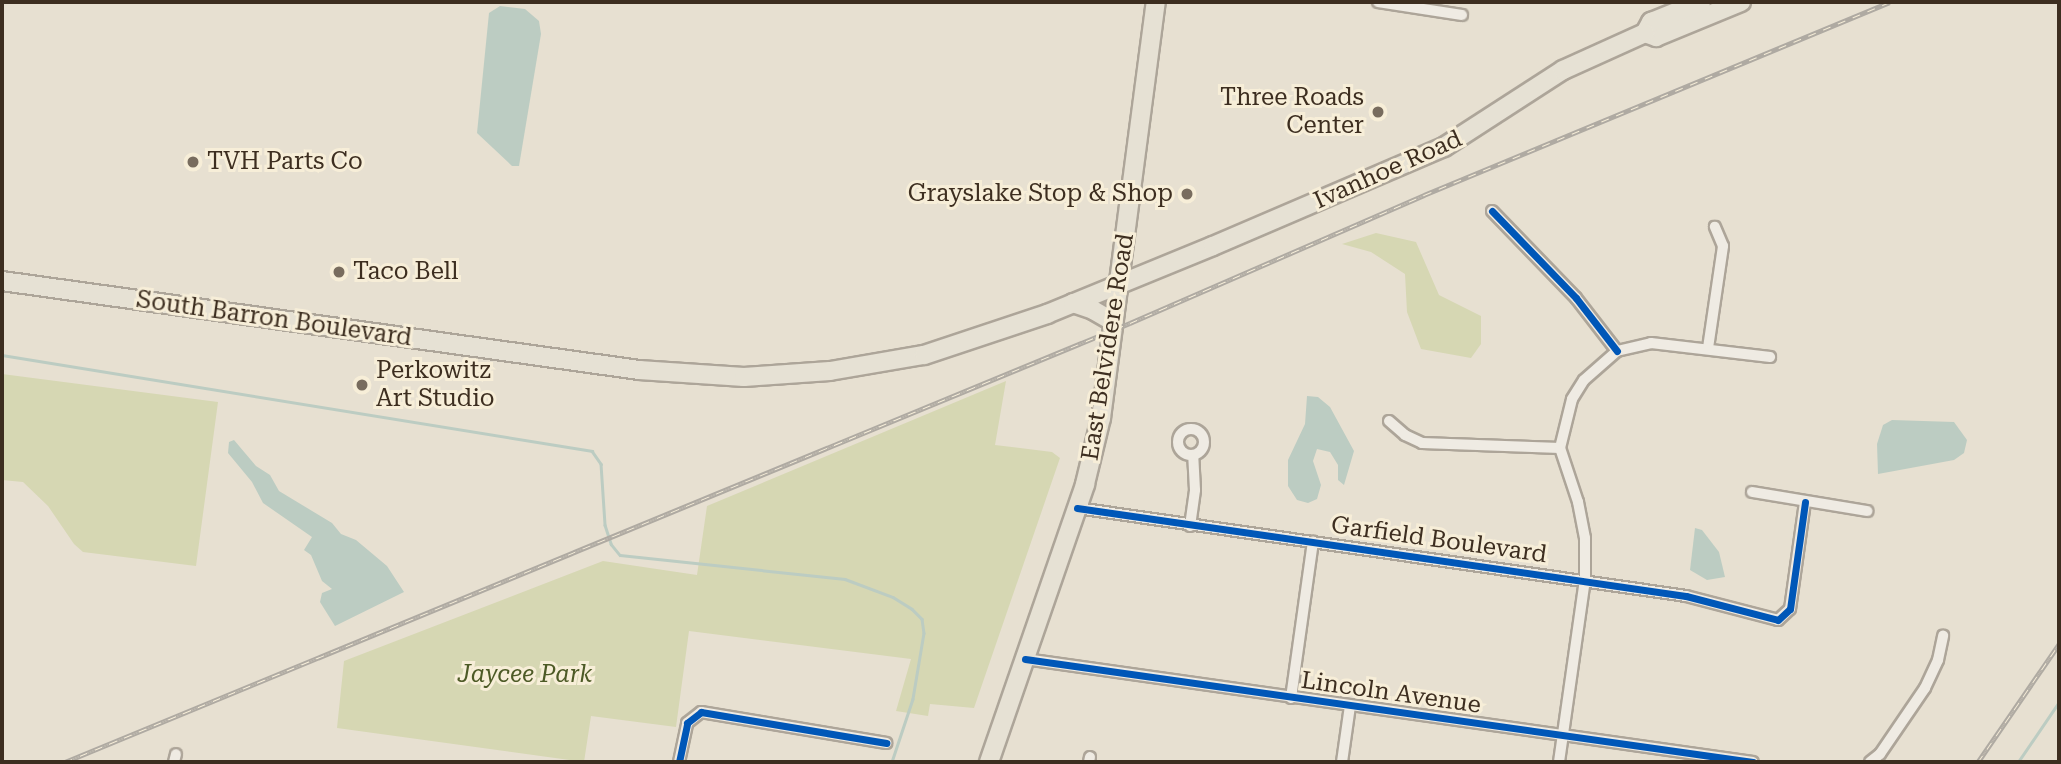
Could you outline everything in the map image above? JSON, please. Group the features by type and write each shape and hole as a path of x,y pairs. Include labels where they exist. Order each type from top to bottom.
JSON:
{"main road":[{"name":"East Belvidere Road","path":"989,762 1077,508 1101,418 1156,2"},
{"path":"1701,2 1651,22 1645,33 1656,37 1741,2"},
{"name":"Ivanhoe Road","path":"1119,284 1444,147 1556,74 1645,33"},
{"path":"1125,241 1136,258 1167,264"},
{"name":"South Barron Boulevard","path":"2,281 639,370 744,377 830,371 924,355 1073,303 1119,284"},
{"path":"1073,303 1114,322"}],"street":[{"path":"1378,2 1462,15"},
{"path":"1492,211 1576,298 1616,351"},
{"path":"1708,348 1723,246 1715,227"},
{"path":"1559,762 1585,580 1585,538 1578,502 1560,448 1572,399 1584,380 1616,351 1651,343 1770,357"},
{"path":"1389,421 1405,435 1422,443 1560,448"},
{"path":"1190,526 1195,491 1193,456"},
{"path":"1752,492 1867,511"},
{"name":"Garfield Boulevard","path":"1077,508 1686,596 1772,619 1783,618 1790,609 1805,502"},
{"path":"1291,698 1313,542"},
{"path":"1870,762 1880,754 1925,688 1938,660 1943,636"},
{"name":"Lincoln Avenue","path":"1025,659 1753,762"},
{"path":"1342,762 1350,706"},
{"path":"679,762 684,732 693,716 709,713 886,743"}],"green space":[{"path":"1376,233 1416,242 1439,295 1481,316 1481,344 1471,358 1421,349 1407,312 1405,274 1371,252 1342,244"},
{"path":"2,374 218,402 196,566 83,552 74,544 48,506 23,482 2,480"},
{"name":"Jaycee Park","path":"1006,381 995,445 1052,452 1060,458 974,708 930,704 928,716 896,711 911,659 689,631 676,727 591,716 584,762 337,728 344,661 603,561 697,575 707,506"}],"shaded area":[{"path":"500,6 525,9 539,21 541,34 519,166 512,166 477,133 489,13"},
{"path":"1307,396 1318,397 1330,407 1354,451 1344,485 1338,480 1338,465 1330,452 1317,449 1313,461 1321,485 1317,499 1308,503 1297,500 1288,486 1288,460 1305,424"},
{"path":"1892,420 1954,422 1967,440 1964,453 1954,460 1878,474 1877,444 1883,425"},
{"path":"234,440 256,466 270,475 279,491 332,523 341,534 356,540 387,566 404,592 335,626 320,602 322,593 332,589 322,581 311,555 304,550 312,537 263,503 252,482 228,453 229,442"},
{"path":"1695,528 1702,530 1719,552 1725,577 1707,580 1690,570"}],"waterway":[{"path":"2,355 592,451 601,464 605,525 611,544 620,555 845,579 893,597 922,619 924,633 913,699 892,762"},
{"path":"2018,762 2059,702"}],"railway":[{"path":"65,762 1130,323 1424,195 1890,2"},
{"path":"1978,762 2059,644"}],"cycle path":[{"path":"1492,211 1576,298 1617,351"},
{"path":"1077,508 1686,596 1778,620 1790,609 1805,502"},
{"path":"1025,659 1753,762"},
{"path":"679,762 687,723 701,712 886,743"}],"place":[{"name":"Three Roads Center","path":"1378,112"},
{"name":"TVH Parts Co","path":"193,162"},
{"name":"Grayslake Stop & Shop","path":"1187,194"},
{"name":"Taco Bell","path":"339,272"},
{"name":"Perkowitz Art Studio","path":"362,385"}]}
